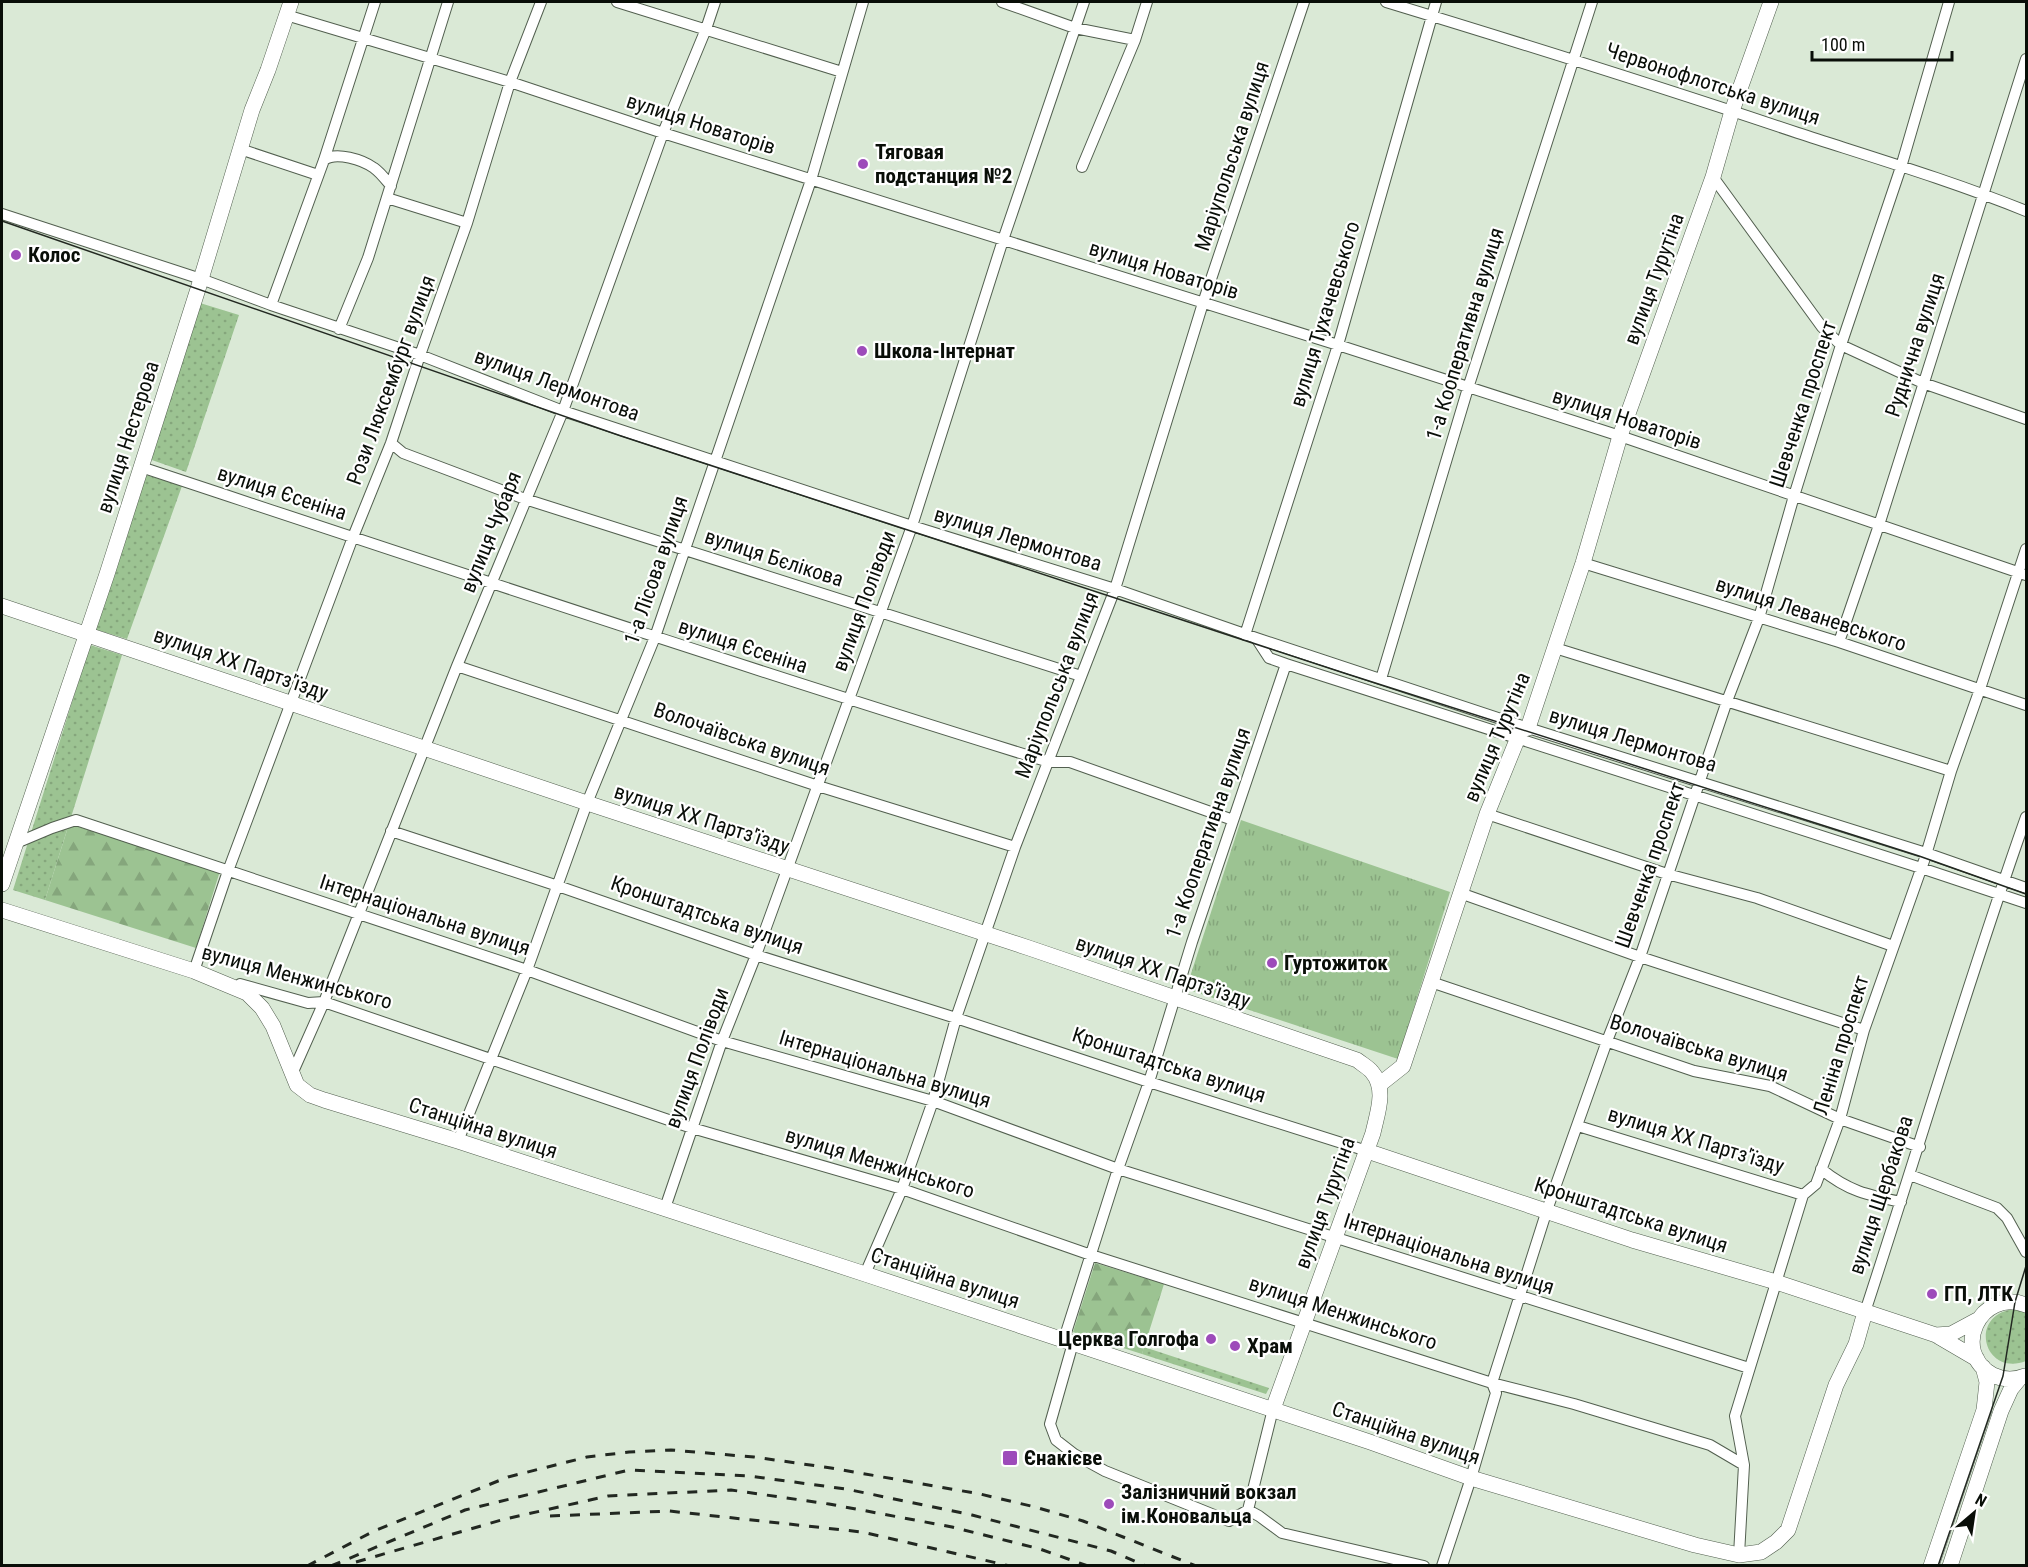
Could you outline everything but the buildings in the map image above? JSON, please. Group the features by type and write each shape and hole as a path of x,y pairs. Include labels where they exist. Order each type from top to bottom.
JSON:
{"street":[{"path":"271,305 324,160 375,2"},
{"path":"339,329 368,258 448,2"},
{"name":"Рози Люксембург вулиця","path":"194,971 228,871 353,537 392,443 420,355 467,223 510,82 541,2"},
{"path":"617,2 842,72"},
{"name":"вулиця Чубаря","path":"292,1074 324,1002 457,666 563,411 663,133 715,2"},
{"name":"1-а Лісова вулиця","path":"458,1141 527,969 587,803 655,638 811,180 863,2"},
{"path":"1002,2 1075,28 1135,40"},
{"name":"вулиця Поліводи","path":"665,1208 722,1041 756,955 912,526 1003,240 1084,2"},
{"path":"1082,167 1135,40 1147,2"},
{"name":"Маріупольська вулиця","path":"865,1274 902,1189 933,1101 956,1018 1015,847 1114,589 1203,303 1304,2"},
{"name":"Червонофлотська вулиця","path":"1386,2 1573,59 1732,111 1984,194 2026,212"},
{"name":"вулиця Тухачевського","path":"1245,634 1338,345 1436,2"},
{"name":"1-а Кооперативна вулиця","path":"1381,679 1468,388 1592,2"},
{"name":"вулиця Турутіна","path":"1273,1409 1367,1151 1380,1100 1379,1085 1403,1066 1487,814 1523,733 1555,648 1583,563 1620,436 1713,177 1732,111 1771,2"},
{"name":"Шевченка проспект","path":"1442,1566 1472,1478 1496,1393 1492,1383 1547,1210 1607,1041 1640,957 1694,795 1759,618 1841,345 1901,167 1949,2"},
{"name":"вулиця Новаторів","path":"288,8 363,38 430,60 510,82 663,133 1620,436 2023,574"},
{"name":"вулиця Нестерова","path":"2,884 141,466 252,110 288,8"},
{"name":"Руднична вулиця","path":"1839,642 1879,525 2026,59"},
{"path":"240,149 318,175"},
{"path":"324,160 329,156 351,158 375,168 391,186"},
{"path":"1713,177 1822,327 1841,345 1923,383 2026,419"},
{"path":"387,198 467,223"},
{"name":"вулиця Лермонтова","path":"2,214 201,279 339,329 420,355 563,411 912,526 1114,589 1256,639 1381,679 1694,795 2026,903"},
{"name":"вулиця Бєлікова","path":"392,443 403,453 525,499 1081,676"},
{"name":"вулиця Єсеніна","path":"141,466 655,638 1049,762 1070,762 1233,820"},
{"name":"Леніна проспект","path":"1739,1555 1744,1465 1735,1416 1803,1195 1816,1184 1840,1119 1864,1030 1926,854 1951,771 2023,574 2026,549"},
{"name":"вулиця Леваневського","path":"1583,563 1839,642 2026,705"},
{"name":"вулиця XX Партз'їзду","path":"2,606 1357,1060 1372,1072 1379,1085"},
{"path":"1256,639 1269,658 1286,664"},
{"path":"1555,648 1951,771"},
{"name":"1-а Кооперативна вулиця","path":"1248,1510 1229,1521 1105,1471 1074,1454 1056,1440 1050,1424 1091,1255 1149,1082 1192,942 1286,664"},
{"name":"вулиця Лермонтова","path":"1286,664 1699,781 2026,888"},
{"name":"Волочаївська вулиця","path":"457,666 818,786 1015,847"},
{"path":"1487,814 1667,874 1757,898 1893,946"},
{"name":"вулиця Щербакова","path":"1739,1555 1761,1552 1788,1530 1836,1385 1856,1344 1900,1202 1920,1147 1946,1056 2026,817"},
{"name":"Інтернаціональна вулиця","path":"14,844 76,820 527,969 722,1041 933,1101 1118,1169 1749,1368"},
{"name":"Кронштадтська вулиця","path":"391,831 756,955 1367,1151 1632,1240 1776,1282 1936,1335 2000,1378 2023,1377"},
{"path":"1460,893 1640,957 1864,1030"},
{"name":"вулиця Менжинського","path":"2,910 194,971 308,1003 324,1002 692,1128 902,1189 1091,1255 1492,1383 1574,1404 1710,1445 1744,1465"},
{"name":"Станційна вулиця","path":"194,971 247,993 262,1008 273,1026 297,1085 310,1095 665,1208 1069,1341 1472,1478 1695,1545 1739,1555"},
{"name":"Волочаївська вулиця","path":"1431,982 1694,1071 1770,1086 1840,1119 1920,1147"},
{"name":"вулиця XX Партз'їзду","path":"1578,1126 1803,1195"},
{"path":"1821,1169 1839,1184 1865,1194 1900,1202"},
{"path":"1910,1174 1996,1208 2007,1218 2026,1252"},
{"path":"1936,1335 1952,1334 2002,1302 2026,1301"},
{"path":"1931,1566 1984,1410 1987,1382 1972,1340 1977,1320"},
{"path":"1950,1566 2001,1411 2011,1389 2023,1377"},
{"path":"1273,1409 1248,1510 1259,1515 1282,1533 1424,1566"}],"green space":[{"path":"200,303 239,315 186,472 149,459"},
{"path":"143,474 182,486 127,639 94,629"},
{"path":"90,645 122,655 45,900 13,890"},
{"path":"1241,820 1450,892 1398,1059 1186,989"},
{"path":"69,824 220,871 196,948 45,900"},
{"path":"1095,1263 1164,1284 1142,1354 1073,1332"},
{"path":"2014,1309 2026,1312 2026,1361 2011,1364 1991,1353 1986,1332 1990,1322 1999,1314"},
{"path":"1144,1347 1269,1388 1266,1394 1142,1354"}],"tram line":[{"path":"2,221 621,436 1344,673 1919,856 2026,894"},
{"path":"1938,1566 2003,1376 2015,1302 2026,1266"}],"railway":[{"path":"307,1566 374,1531 508,1477 587,1457 671,1450 754,1457 980,1494 1083,1521 1196,1566"},
{"path":"331,1566 465,1510 629,1470 749,1476 846,1489 972,1515 1111,1551 1146,1566"},
{"path":"356,1562 505,1519 608,1496 731,1490 829,1504 952,1527 1040,1549 1088,1566"},
{"path":"550,1516 669,1511 862,1532 1010,1566"}],"place":[{"name":"Тяговая подстанция №2","path":"863,164"},
{"name":"Колос","path":"16,255"},
{"name":"Школа-Інтернат","path":"862,351"},
{"name":"Гуртожиток","path":"1272,963"},
{"name":"ГП, ЛТК","path":"1932,1294"},
{"name":"Церква Голгофа","path":"1211,1339"},
{"name":"Храм","path":"1235,1346"},
{"name":"Єнакієве","path":"1010,1458"},
{"name":"Залізничний вокзал ім.Коновальца","path":"1109,1504"}]}
